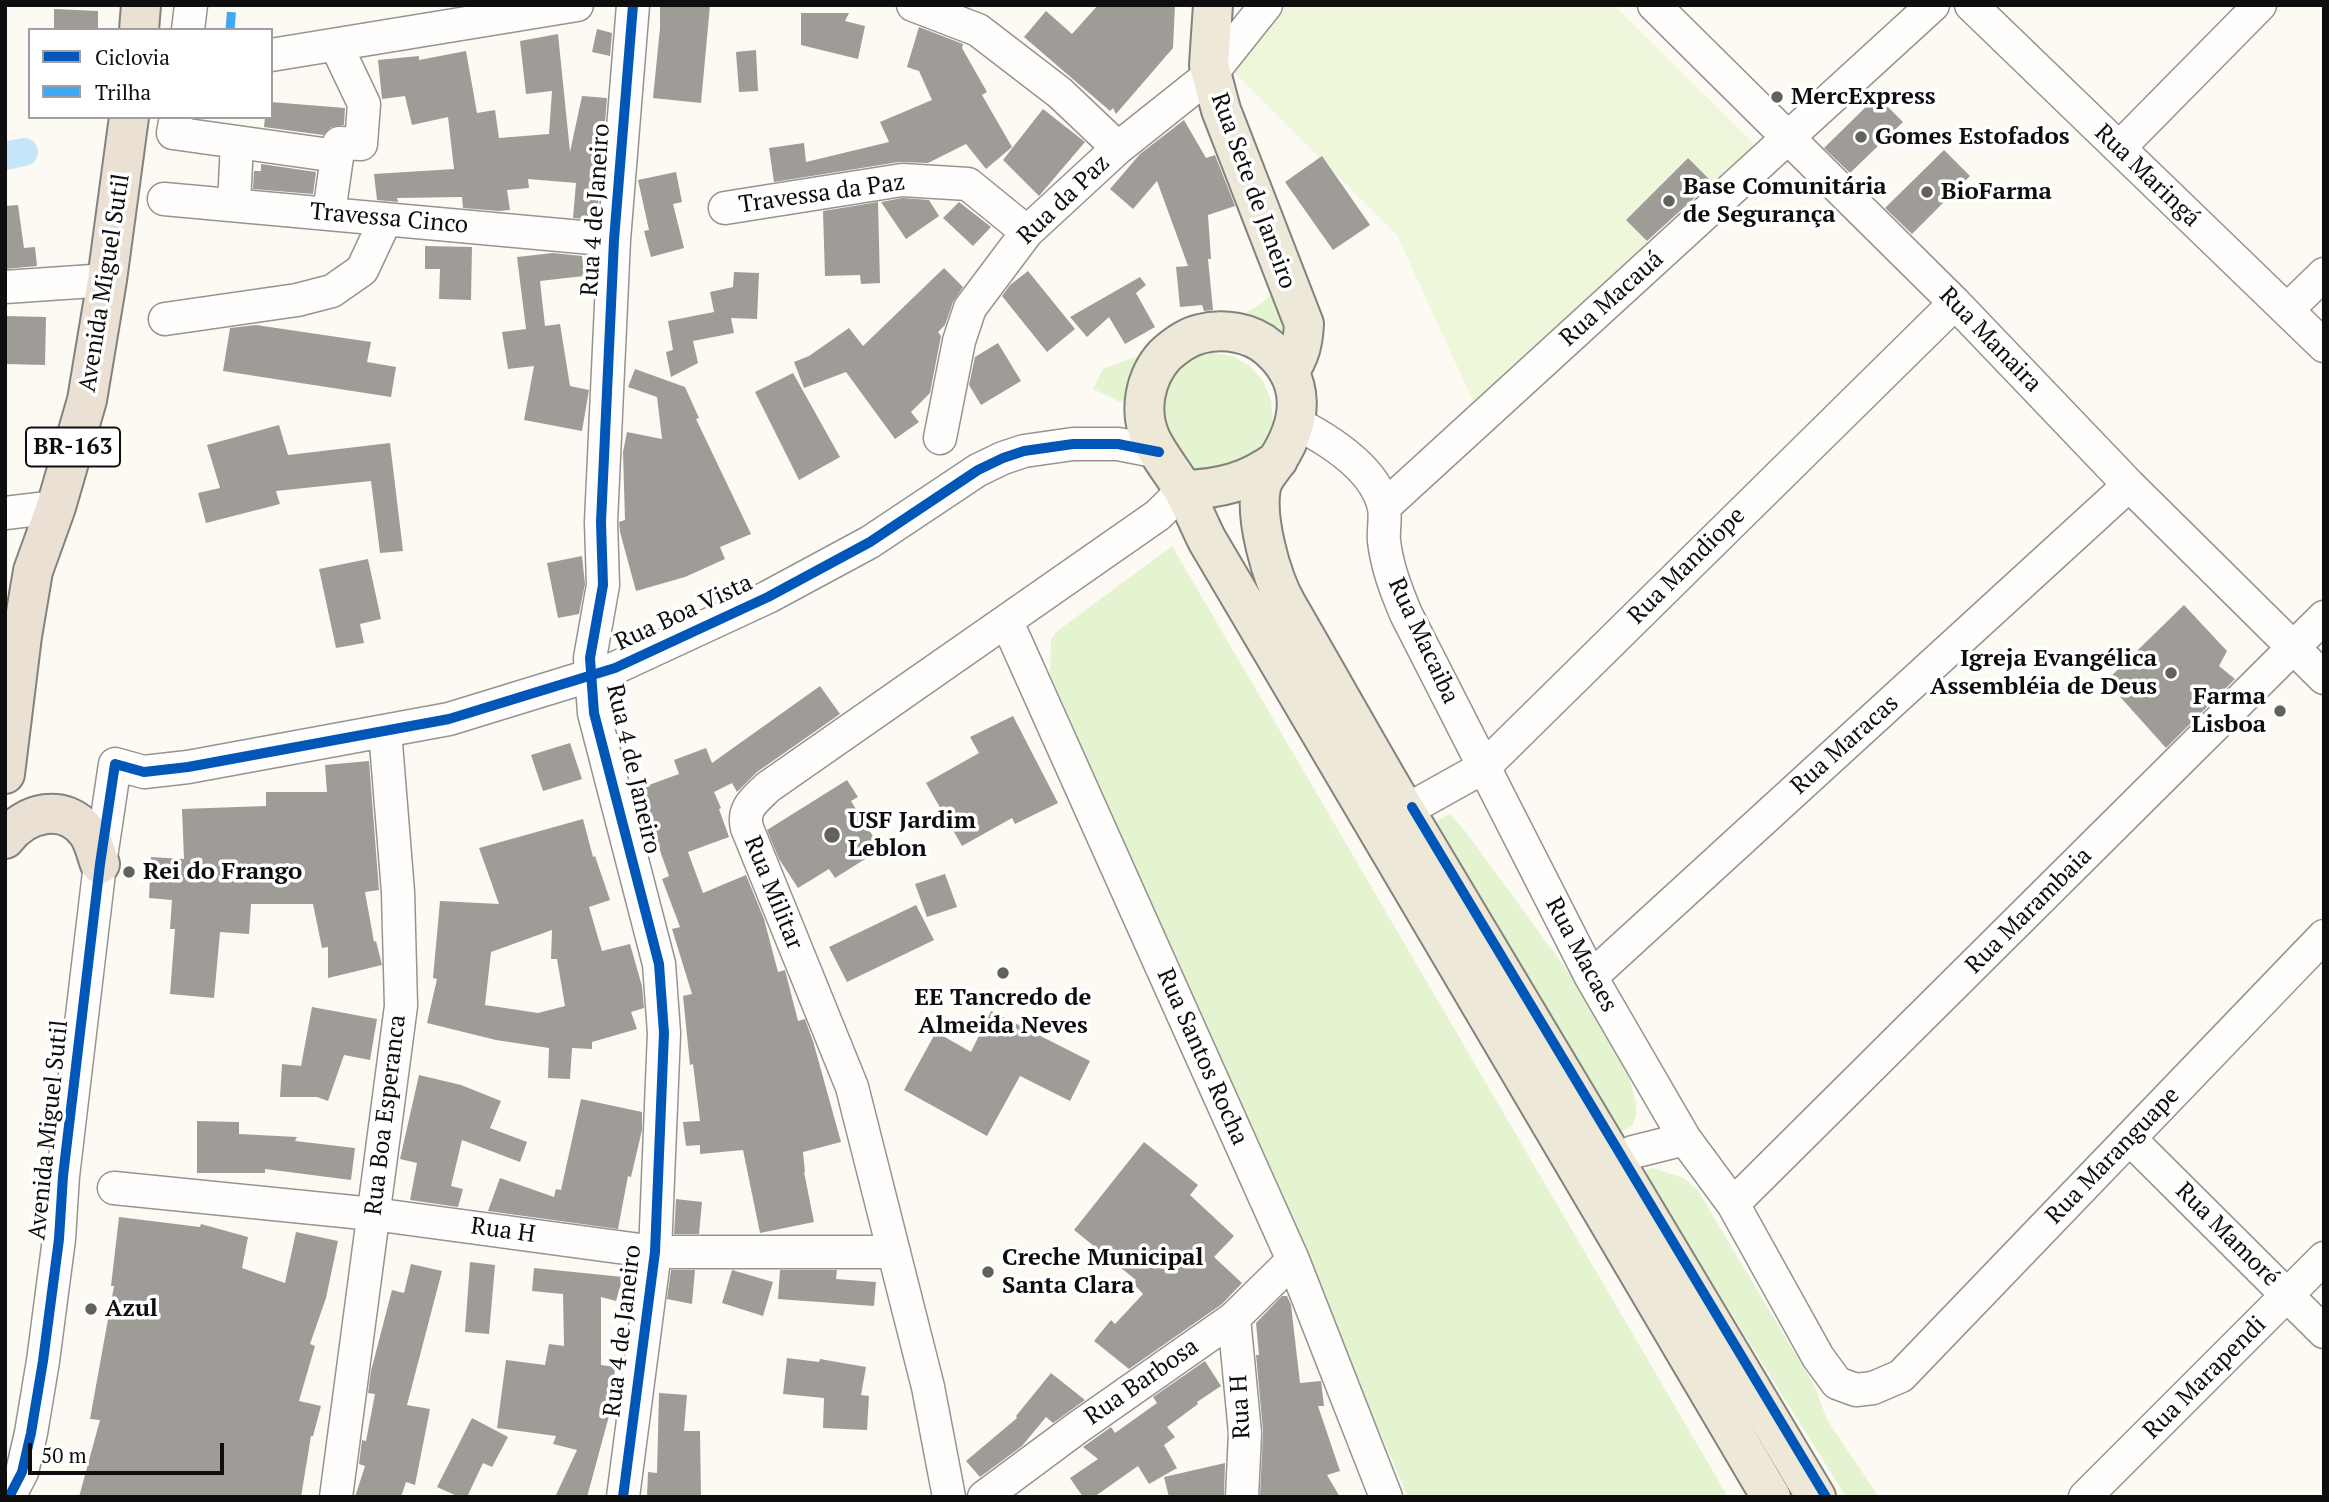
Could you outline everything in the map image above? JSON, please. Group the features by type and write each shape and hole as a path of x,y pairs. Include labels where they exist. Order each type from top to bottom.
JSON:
{"highway":[{"path":"139,28 141,5"},
{"name":"Avenida Miguel Sutil","path":"5,774 33,571 87,400 107,280 129,119"},
{"path":"5,839 25,821 43,813 61,814 72,819 87,832 100,864"}],"main road":[{"name":"Rua Sete de Janeiro","path":"1213,5 1209,57 1221,110 1304,324 1303,343 1297,361 1289,372"},
{"path":"1771,1497 1207,540 1183,490 1150,437 1144,412 1146,388 1157,365 1174,346 1196,335 1220,331 1245,335 1268,346 1289,372 1297,398 1296,423 1278,460 1265,475 1261,486 1259,512 1275,580 1284,600 1405,811 1816,1497"},
{"path":"1183,490 1205,490 1233,483 1258,475 1278,460"}],"street":[{"path":"188,28 191,5"},
{"path":"273,55 577,5"},
{"name":"Rua 4 de Janeiro","path":"623,1497 655,1252 664,1033 659,964 594,713 590,657 603,585 601,522 614,240 633,5"},
{"path":"913,5 978,30 1060,93 1118,148"},
{"name":"Rua da Paz","path":"940,438 960,341 970,308 1027,232 1118,148 1211,74 1266,5"},
{"name":"Rua Manaira","path":"1654,5 1955,303 2129,485 2324,678"},
{"name":"Rua Macauá","path":"1384,507 1933,5"},
{"name":"Rua Maringá","path":"1971,5 2324,346"},
{"path":"2119,148 2260,5"},
{"path":"329,214 339,143 361,144 364,104 336,45"},
{"path":"175,125 237,142 337,156"},
{"path":"234,205 237,142"},
{"name":"Travessa da Paz","path":"725,208 902,180 968,184 1027,232"},
{"name":"Travessa Cinco","path":"164,199 614,240"},
{"path":"165,319 297,300 332,291 362,270 386,219"},
{"path":"2287,310 2324,274"},
{"path":"5,287 107,280"},
{"name":"Rua Mandiope","path":"1405,811 1483,767 1955,303"},
{"name":"Rua Macaiba","path":"1296,423 1355,460 1369,477 1384,507 1384,541 1390,575 1406,614 1483,767"},
{"name":"Rua Boa Vista","path":"115,764 144,772 163,770 449,719 615,668 768,597 870,542 978,470 1003,458 1073,444 1118,444 1159,452"},
{"name":"Rua Maracas","path":"1591,977 2129,485"},
{"name":"Rua Militar","path":"949,1497 928,1387 852,1087 747,828 746,814 751,803 768,787 1158,514 1183,490"},
{"path":"5,513 55,507"},
{"name":"Rua Marambaia","path":"1733,1204 2324,617"},
{"name":"Rua Santos Rocha","path":"1007,622 1293,1260 1386,1497"},
{"name":"Rua Boa Esperanca","path":"336,1497 401,1006 398,892 385,731"},
{"name":"Avenida Miguel Sutil","path":"9,1497 22,1472 41,1373 59,1239 63,1176 100,864 115,764"},
{"name":"Rua Macaes","path":"1483,767 1591,977 1685,1139 1733,1204 1818,1357 1837,1383 1856,1390 1873,1388 1901,1376"},
{"name":"Rua Maranguape","path":"1901,1376 2324,936"},
{"path":"1616,1160 1633,1152 1685,1139"},
{"name":"Rua Mamoré","path":"2130,1139 2324,1332"},
{"name":"Rua H","path":"114,1188 373,1214 655,1252 894,1252"},
{"name":"Rua Marapendi","path":"2085,1497 2324,1258"},
{"name":"Rua Barbosa","path":"984,1497 1234,1318 1293,1260"},
{"name":"Rua H","path":"1234,1318 1245,1433 1242,1497"}],"green space":[{"path":"1281,5 1614,5 1752,142 1755,149 1718,188 1687,158 1626,220 1650,244 1478,412 1397,235 1229,67"},
{"path":"1275,289 1294,339 1230,319 1255,307"},
{"path":"1212,353 1232,356 1250,366 1263,381 1271,400 1273,421 1268,440 1256,457 1220,476 1181,468 1151,398 1191,355"},
{"path":"1140,355 1143,363 1128,396 1120,402 1093,389 1103,369"},
{"path":"1172,546 1728,1497 1408,1497 1050,674 1051,640 1056,632"},
{"path":"1450,814 1574,980 1628,1073 1636,1103 1636,1116 1632,1126 1618,1133 1435,822"},
{"path":"1653,1168 1683,1178 1697,1189 1815,1387 1827,1420 1879,1497 1846,1497 1646,1177 1647,1170"}],"building":[{"path":"660,5 710,5 701,103 653,98"},
{"path":"1098,5 1175,5 1173,48 1116,114 1113,108 1110,111 1024,37 1046,11 1072,34"},
{"path":"54,9 98,11 98,28 54,28"},
{"path":"801,13 849,13 845,21 865,26 858,59 801,45"},
{"path":"919,27 963,44 962,48 987,92 982,95 1012,147 986,169 966,144 928,163 899,162 774,182 769,148 804,143 806,162 889,142 880,122 932,100 919,71 907,67"},
{"path":"597,29 612,33 610,56 592,52"},
{"path":"558,34 570,152 582,96 607,98 597,220 573,218 576,183 528,179 529,188 507,190 510,210 499,211 463,208 462,197 397,198 398,202 377,200 374,174 454,169 448,117 412,125 405,96 382,99 378,60 419,56 419,60 466,51 477,113 495,110 499,138 549,134 552,91 526,94 520,41"},
{"path":"756,50 758,91 739,92 736,52"},
{"name":"Gomes Estofados","path":"1877,96 1903,122 1850,173 1824,148"},
{"path":"273,102 345,108 344,125 331,127 323,135 264,127 265,119 273,119"},
{"path":"1043,109 1085,142 1039,196 1003,160"},
{"path":"1184,120 1206,158 1215,155 1235,206 1208,215 1211,259 1208,259 1213,310 1204,311 1202,305 1180,307 1176,267 1188,266 1157,181 1133,209 1110,189 1140,154"},
{"name":"BioFarma","path":"1944,150 1970,176 1912,234 1885,208"},
{"path":"1322,156 1370,225 1333,250 1285,182"},
{"name":"Base Comunitária de Segurança","path":"1688,158 1712,182 1647,241 1626,220"},
{"path":"261,164 316,172 313,194 253,189 254,171 261,171"},
{"path":"676,172 682,202 673,204 684,248 651,257 644,231 649,230 638,180"},
{"path":"903,198 929,200 939,216 906,239 881,202"},
{"path":"878,202 880,283 861,284 860,275 825,276 823,211"},
{"path":"959,202 991,227 973,246 943,218"},
{"path":"18,205 24,248 35,247 37,266 5,269 5,206"},
{"path":"425,246 472,247 471,300 439,299 440,269 425,269"},
{"path":"553,253 582,256 584,276 540,281 545,326 560,324 570,386 589,390 582,431 524,420 534,366 508,369 502,332 526,329 517,257"},
{"path":"944,268 963,287 953,302 945,325 938,332 941,336 930,393 911,412 919,422 895,439 846,372 804,388 794,362 809,356 849,328 863,346"},
{"path":"1028,271 1075,329 1047,352 1002,296 1010,285"},
{"path":"734,272 759,273 757,319 731,318 734,333 693,341 698,363 671,377 666,352 673,350 668,321 714,312 710,292 733,287"},
{"path":"1140,277 1146,285 1136,293 1155,327 1125,344 1109,317 1087,337 1070,317"},
{"path":"5,316 46,317 45,365 5,364"},
{"path":"256,325 371,342 367,362 396,367 391,397 223,371 230,328"},
{"path":"998,343 1021,381 981,405 969,385 975,357"},
{"path":"635,369 685,387 699,418 696,419 751,534 720,547 725,559 685,577 636,591 619,522 625,520 623,452 627,432 662,439 657,397 628,387"},
{"path":"793,373 840,457 799,480 755,392"},
{"path":"279,425 288,455 390,443 403,551 380,553 371,481 276,491 280,504 206,523 198,493 220,488 207,445"},
{"path":"582,556 585,584 579,614 558,618 547,563"},
{"path":"368,559 381,619 360,624 364,643 336,648 319,569"},
{"name":"Igreja Evangélica Assembléia de Deus","path":"2184,605 2227,651 2219,666 2235,679 2166,748 2106,681"},
{"path":"820,686 840,714 757,772 737,792 732,783 714,792 729,837 688,852 703,893 746,875 764,919 778,972 785,970 798,1021 805,1019 813,1041 841,1142 803,1152 804,1172 814,1222 760,1233 743,1150 700,1154 700,1145 686,1146 683,1122 700,1121 693,1064 690,1065 683,996 692,994 672,929 680,927 662,879 669,876 638,789 679,774 674,760 706,748 712,763"},
{"path":"1013,716 1058,803 1015,824 1012,818 962,846 926,783 979,753 970,737"},
{"path":"570,743 582,779 543,791 531,755"},
{"path":"369,761 379,890 365,892 374,942 376,941 382,965 328,978 328,947 322,948 313,904 251,904 249,934 220,932 214,998 170,994 175,929 170,929 172,900 149,898 151,857 184,859 182,809 266,806 266,792 327,792 325,765"},
{"path":"847,780 858,797 851,801 881,849 835,878 829,869 798,888 779,859 767,830"},
{"path":"583,819 593,857 595,856 610,900 589,907 602,951 630,944 642,986 644,1008 631,1012 637,1029 592,1042 592,1049 572,1048 570,1079 548,1078 549,1048 496,1040 427,1023 437,979 433,978 440,901 499,904 479,848","holes":["552,930 551,959 557,959 565,1006 538,1013 485,1005 491,952"]},
{"path":"945,874 957,907 927,917 915,884"},
{"path":"916,905 934,940 847,982 829,947"},
{"path":"312,1007 377,1019 370,1060 344,1055 328,1101 317,1097 280,1097 282,1064 301,1066"},
{"path":"991,1011 1090,1061 1070,1101 1020,1076 987,1136 904,1090 936,1032 971,1052"},
{"path":"419,1075 461,1085 501,1101 490,1128 527,1142 520,1162 462,1140 451,1186 463,1189 458,1207 410,1200 417,1163 400,1159"},
{"path":"581,1099 642,1112 642,1130 631,1177 628,1176 618,1229 488,1211 500,1178 554,1197 556,1189 561,1190"},
{"path":"197,1121 239,1122 239,1134 297,1137 295,1141 355,1148 351,1180 265,1169 265,1173 197,1173"},
{"path":"1144,1142 1198,1185 1190,1195 1234,1236 1214,1257 1242,1283 1222,1304 1129,1369 1094,1341 1111,1320 1115,1324 1143,1294 1133,1283 1136,1280 1074,1230"},
{"path":"676,1199 702,1202 699,1234 674,1234"},
{"path":"119,1217 200,1227 201,1224 248,1237 242,1268 285,1283 296,1232 338,1241 326,1298 310,1344 315,1346 299,1401 321,1406 311,1436 301,1497 79,1497 100,1420 90,1419 114,1286 111,1286"},
{"path":"470,1262 495,1265 489,1334 465,1332"},
{"path":"411,1264 442,1271 407,1405 430,1409 415,1485 406,1482 401,1497 355,1497 365,1466 359,1464 362,1440 366,1441 375,1394 368,1393 371,1371 392,1290 404,1293"},
{"path":"534,1268 623,1277 616,1301 601,1297 601,1365 615,1367 612,1405 587,1497 555,1497 577,1450 553,1444 556,1436 497,1428 506,1360 545,1365 549,1344 564,1346 563,1294 532,1291"},
{"path":"671,1270 695,1270 692,1304 667,1299"},
{"path":"732,1270 773,1282 763,1316 722,1303"},
{"path":"780,1270 837,1270 836,1279 876,1282 874,1306 778,1299"},
{"path":"1282,1296 1287,1296 1291,1305 1300,1383 1321,1381 1324,1406 1318,1406 1340,1471 1327,1475 1340,1497 1260,1497 1263,1431 1256,1323"},
{"path":"787,1358 819,1362 820,1359 866,1367 861,1395 869,1396 867,1430 823,1428 824,1398 783,1394"},
{"path":"1205,1361 1221,1386 1167,1427 1175,1437 1164,1445 1177,1468 1149,1484 1138,1466 1094,1497 1083,1497 1070,1478 1098,1459 1083,1447 1111,1427 1115,1433 1157,1403 1153,1397"},
{"path":"1051,1373 1085,1400 1053,1423 1046,1417 1022,1446 980,1477 966,1461 1017,1418"},
{"path":"659,1393 687,1395 684,1431 700,1431 701,1497 647,1497 648,1472 657,1473"},
{"path":"472,1418 508,1437 492,1467 483,1463 467,1497 459,1497 437,1487"},
{"path":"1225,1463 1224,1497 1169,1497 1164,1477"}],"waterway":[{"path":"5,156 24,152"}],"marked path":[{"path":"230,28 232,5"}],"cycle path":[{"path":"623,1497 655,1252 664,1033 659,964 594,713 590,658 603,585 601,522 614,240 633,5"},
{"path":"9,1497 22,1472 43,1361 100,864 115,764 144,772 188,767 449,719 615,668 768,597 870,542 978,470 1003,458 1024,451 1073,444 1118,444 1159,452"},
{"path":"1412,807 1826,1497"}],"place":[{"name":"MercExpress","path":"1777,97"},
{"name":"Gomes Estofados","path":"1861,137"},
{"name":"BioFarma","path":"1927,192"},
{"name":"Base Comunitária de Segurança","path":"1669,201"},
{"name":"Igreja Evangélica Assembléia de Deus","path":"2171,673"},
{"name":"Farma Lisboa","path":"2280,711"},
{"name":"USF Jardim Leblon","path":"832,835"},
{"name":"Rei do Frango","path":"129,872"},
{"name":"EE Tancredo de Almeida Neves","path":"1003,973"},
{"name":"Creche Municipal Santa Clara","path":"988,1272"},
{"name":"Azul","path":"91,1309"}]}
